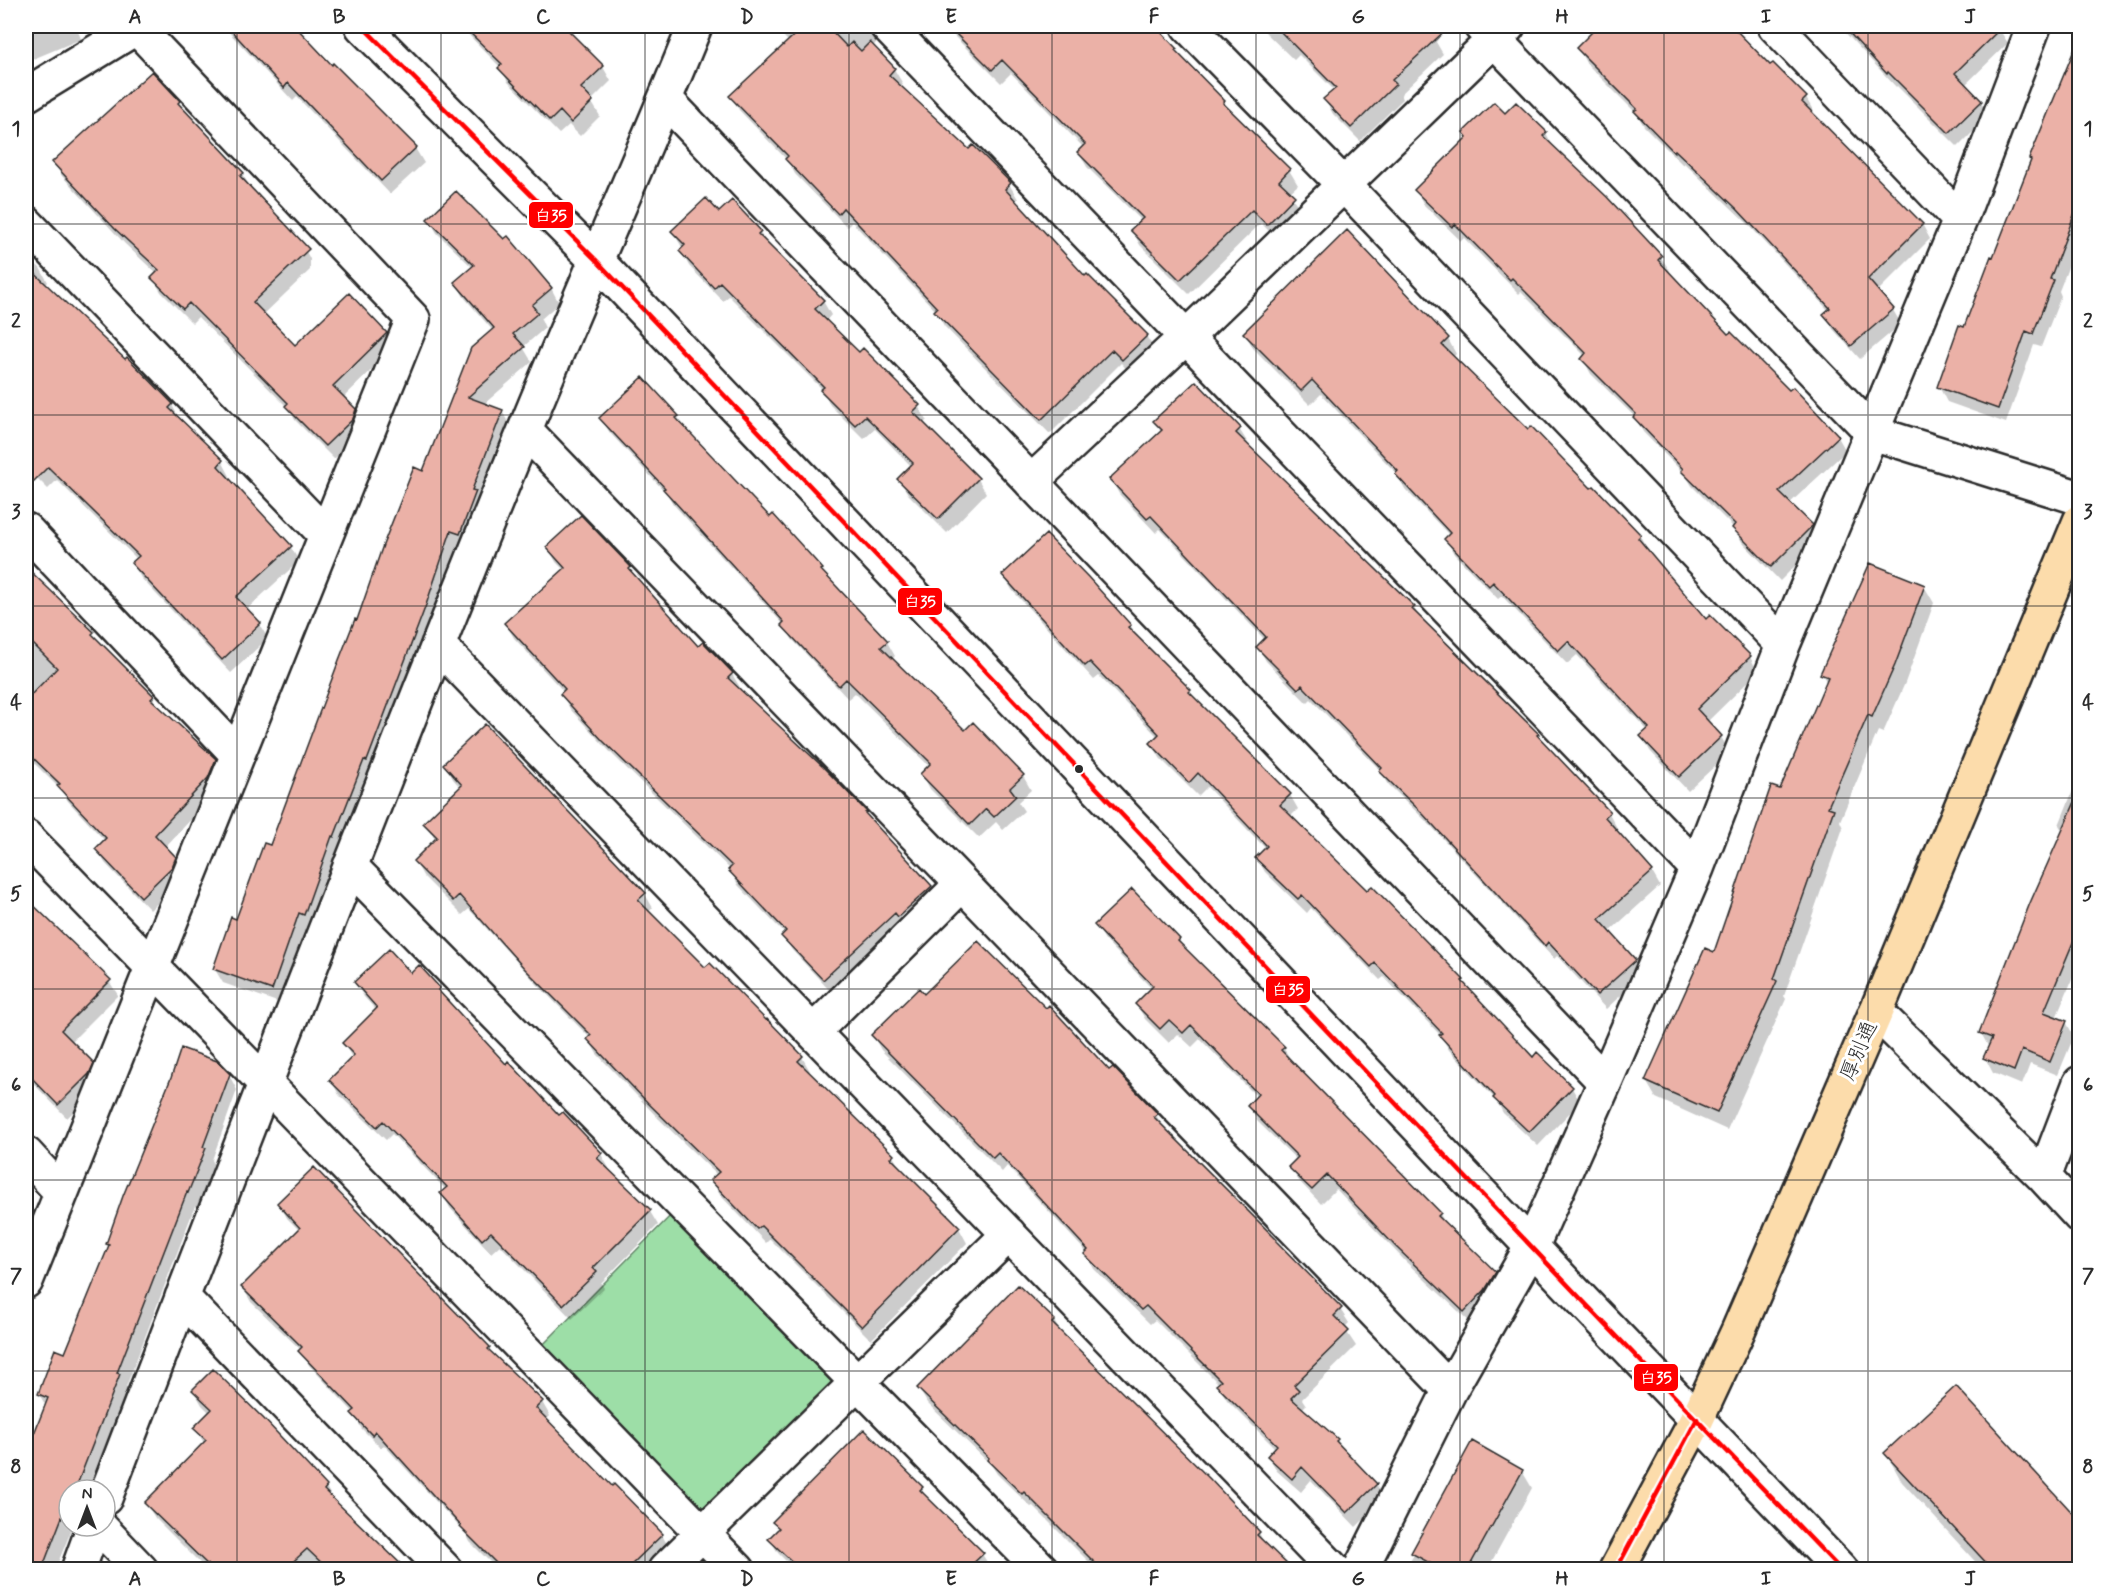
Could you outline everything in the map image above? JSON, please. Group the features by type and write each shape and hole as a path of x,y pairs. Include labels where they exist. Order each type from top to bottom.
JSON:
{"main road":[{"name":"厚別通","path":"1616,1569 1697,1419 1738,1331 1876,1012 2079,521"}],"street":[{"path":"26,95 136,26 412,319 26,1281"},
{"path":"362,26 597,261 1532,1246 1842,1569"},
{"path":"113,1478 264,1082 438,645 525,430 695,26"},
{"path":"887,26 1697,868"},
{"path":"1188,26 1344,185 1784,645"},
{"path":"1775,26 1960,220"},
{"path":"1360,1569 1450,1390 1532,1246 1605,1082 1697,868 1784,645 1960,220 2034,26"},
{"path":"1031,482 1344,185 1495,30 1872,433 2079,498"},
{"path":"665,99 1605,1082"},
{"path":"26,223 326,534"},
{"path":"525,430 1450,1390"},
{"path":"26,530 237,754"},
{"path":"438,645 1334,1569"},
{"path":"26,837 738,1569"},
{"path":"350,866 1042,1569"},
{"path":"813,1032 962,884"},
{"path":"1876,1012 2044,1177 2079,1216"},
{"path":"2044,1177 2079,1083"},
{"path":"26,1154 61,1192"},
{"path":"665,1569 1009,1234"},
{"path":"182,1297 445,1569"},
{"path":"78,1569 92,1538"},
{"path":"109,1538 141,1569"}],"green space":[{"path":"682,1204 857,1382 702,1533 531,1357"}],"building":[{"path":"227,26 295,26 417,147 381,181 288,83 284,88"},
{"path":"463,26 564,26 604,66 581,88 593,101 571,123 560,111 550,121 498,68 502,64"},
{"path":"804,26 827,26 847,47 852,42 861,51 870,42 895,68 889,75 969,149 973,145 1011,183 1005,189 1085,276 1087,274 1148,335 1122,360 1112,350 1041,420 934,311 937,308 843,208 838,214 785,159 788,156 729,96"},
{"path":"948,26 1155,26 1225,101 1223,103 1290,169 1279,181 1295,196 1267,225 1252,210 1180,280 1130,230 1143,218 1077,152 1085,144 1002,60 992,70"},
{"path":"1275,26 1450,26 1392,80 1396,84 1351,128 1323,99 1336,88"},
{"path":"1598,26 1732,26 1770,65 1773,63 1807,97 1802,102 1923,224 1868,279 1894,309 1851,346 1823,314 1830,308 1737,209 1675,150 1674,152 1634,111 1637,109 1576,48"},
{"path":"1843,26 2003,26 1955,73 1982,101 1949,133 1888,72 1887,74"},
{"path":"2079,38 2079,202 2050,279 2054,280 2033,334 2026,331 1998,409 1937,387 1959,325 1964,327"},
{"path":"152,71 180,101 178,103 244,173 240,176 309,249 253,302 295,345 349,293 387,333 333,386 356,409 353,419 325,446 285,406 288,403 189,303 183,309 151,278 159,270 115,229 52,162"},
{"path":"1494,102 1505,113 1516,102 1547,132 1543,136 1607,197 1662,256 1658,260 1728,334 1731,332 1789,390 1793,387 1839,436 1779,492 1813,525 1771,567 1732,528 1735,524 1681,471 1683,469 1633,417 1636,414 1581,359 1586,353 1512,278 1510,280 1455,224 1452,227 1414,190 1467,137 1463,132"},
{"path":"456,191 504,239 508,236 552,288 532,305 538,313 513,334 525,347 468,397 503,410 472,490 476,491 460,534 451,531 426,605 367,761 364,760 334,837 332,836 304,915 299,913 272,990 213,969 231,917 236,919 264,843 270,845 414,467 423,471 471,348 494,328 454,282 474,265 427,219"},
{"path":"706,198 719,212 732,200 761,231 758,234 824,300 815,309 859,352 863,348 920,405 913,412 979,478 938,519 897,479 913,463 865,416 855,425 820,390 824,387 720,282 714,288 679,251 685,245 671,231"},
{"path":"1347,230 1449,338 1442,345 1528,429 1531,426 1591,488 1594,486 1641,535 1638,538 1706,619 1710,615 1751,656 1697,709 1722,736 1679,777 1640,736 1649,728 1568,641 1558,651 1493,582 1489,586 1444,539 1450,533 1395,474 1398,471 1312,380 1301,391 1243,333"},
{"path":"26,265 125,359 127,357 173,404 169,408 223,460 218,466 292,546 236,597 261,623 222,660 131,563 139,556 48,467 26,489"},
{"path":"643,377 679,416 676,418 770,517 773,514 823,569 821,570 888,641 881,647 965,730 973,722 1024,775 1010,788 1016,796 994,817 986,809 970,825 920,774 931,763 846,679 839,686 781,625 784,622 663,489 665,488 599,418"},
{"path":"1196,381 1241,428 1236,433 1415,607 1412,609 1539,734 1537,735 1610,812 1605,817 1653,871 1599,919 1636,960 1597,995 1548,942 1545,946 1422,813 1379,771 1382,768 1302,685 1298,689 1256,647 1266,637 1151,516 1147,519 1109,479 1162,430 1153,421"},
{"path":"581,515 631,567 629,569 698,646 703,642 733,673 728,678 823,767 867,812 865,813 932,886 898,917 895,913 823,980 781,936 786,931 728,870 732,866 603,741 560,694 565,689 504,623 565,568 546,547"},
{"path":"1046,534 1131,625 1128,627 1191,690 1189,692 1291,794 1280,805 1367,890 1372,886 1464,980 1462,981 1533,1057 1537,1052 1573,1087 1529,1132 1493,1098 1495,1096 1439,1035 1442,1033 1375,963 1371,967 1302,895 1298,899 1255,858 1267,846 1198,773 1189,783 1150,743 1159,734 1090,662 1085,666 1002,575"},
{"path":"1870,563 1925,585 1895,665 1872,717 1868,715 1828,807 1834,809 1774,979 1777,981 1717,1113 1645,1081 1705,948 1714,952 1771,786 1780,789 1828,677 1820,674"},
{"path":"26,567 94,632 92,634 154,696 151,699 216,759 208,778 155,835 176,857 172,867 141,897 95,849 106,838 57,786 60,784 26,751 26,700 57,668 26,637"},
{"path":"485,724 646,893 638,900 705,967 710,963 767,1019 803,1056 798,1061 894,1155 891,1158 960,1227 862,1327 761,1226 757,1229 710,1180 719,1172 587,1039 591,1035 525,969 459,895 453,901 413,861 437,837 423,823 462,785 443,764"},
{"path":"2079,793 2079,928 2044,1012 2067,1021 2050,1062 2022,1050 2014,1071 1983,1058 1992,1038 1979,1033 2030,903"},
{"path":"1132,889 1180,939 1178,941 1285,1047 1281,1050 1441,1213 1438,1216 1496,1272 1485,1290 1464,1312 1396,1247 1327,1175 1312,1190 1288,1167 1298,1157 1247,1106 1258,1094 1191,1025 1183,1033 1169,1020 1160,1029 1135,1004 1153,986 1094,925"},
{"path":"26,898 111,980 61,1030 94,1063 89,1074 58,1105 26,1072"},
{"path":"978,941 1046,1008 1049,1005 1109,1070 1113,1067 1158,1114 1154,1117 1342,1308 1334,1316 1349,1331 1294,1385 1299,1390 1291,1398 1338,1439 1336,1441 1377,1484 1347,1513 1302,1467 1292,1479 1267,1456 1277,1445 1216,1385 1221,1381 1146,1306 1141,1310 1084,1254 1088,1250 998,1153 993,1158 871,1035 919,988 924,994"},
{"path":"389,949 411,973 419,965 440,988 438,990 506,1064 508,1061 559,1115 563,1112 602,1153 597,1158 651,1210 593,1268 597,1272 563,1305 491,1232 482,1240 440,1193 447,1187 383,1121 377,1127 329,1080 354,1055 342,1043 377,1008 354,982"},
{"path":"181,1048 217,1061 230,1074 203,1147 206,1148 117,1373 120,1374 80,1478 57,1478 57,1530 42,1569 26,1569 26,1454 48,1398 38,1394 55,1349 65,1353 109,1245 106,1244 123,1196"},
{"path":"314,1167 490,1347 488,1349 543,1401 536,1408 612,1486 614,1484 663,1534 627,1569 502,1569 460,1527 375,1431 372,1435 351,1413 355,1410 298,1351 302,1347 241,1287 300,1228 277,1203"},
{"path":"1018,1285 1055,1320 1052,1323 1210,1479 1260,1532 1257,1535 1292,1569 1101,1569 1024,1492 1022,1494 987,1460 989,1458 917,1388"},
{"path":"213,1369 327,1486 324,1490 406,1569 328,1569 307,1549 285,1569 212,1569 144,1503 206,1440 193,1428 212,1409 192,1390"},
{"path":"1956,1386 2079,1520 2079,1569 1992,1569 1884,1453"},
{"path":"864,1429 923,1487 920,1490 984,1553 967,1569 800,1569 768,1539 779,1528 772,1522"},
{"path":"1472,1441 1523,1470 1468,1569 1441,1569 1411,1553"}],"transit line":[{"name":"白35","path":"362,26 597,261 1841,1570"},
{"name":"白35","path":"1616,1570 1697,1419"}]}
